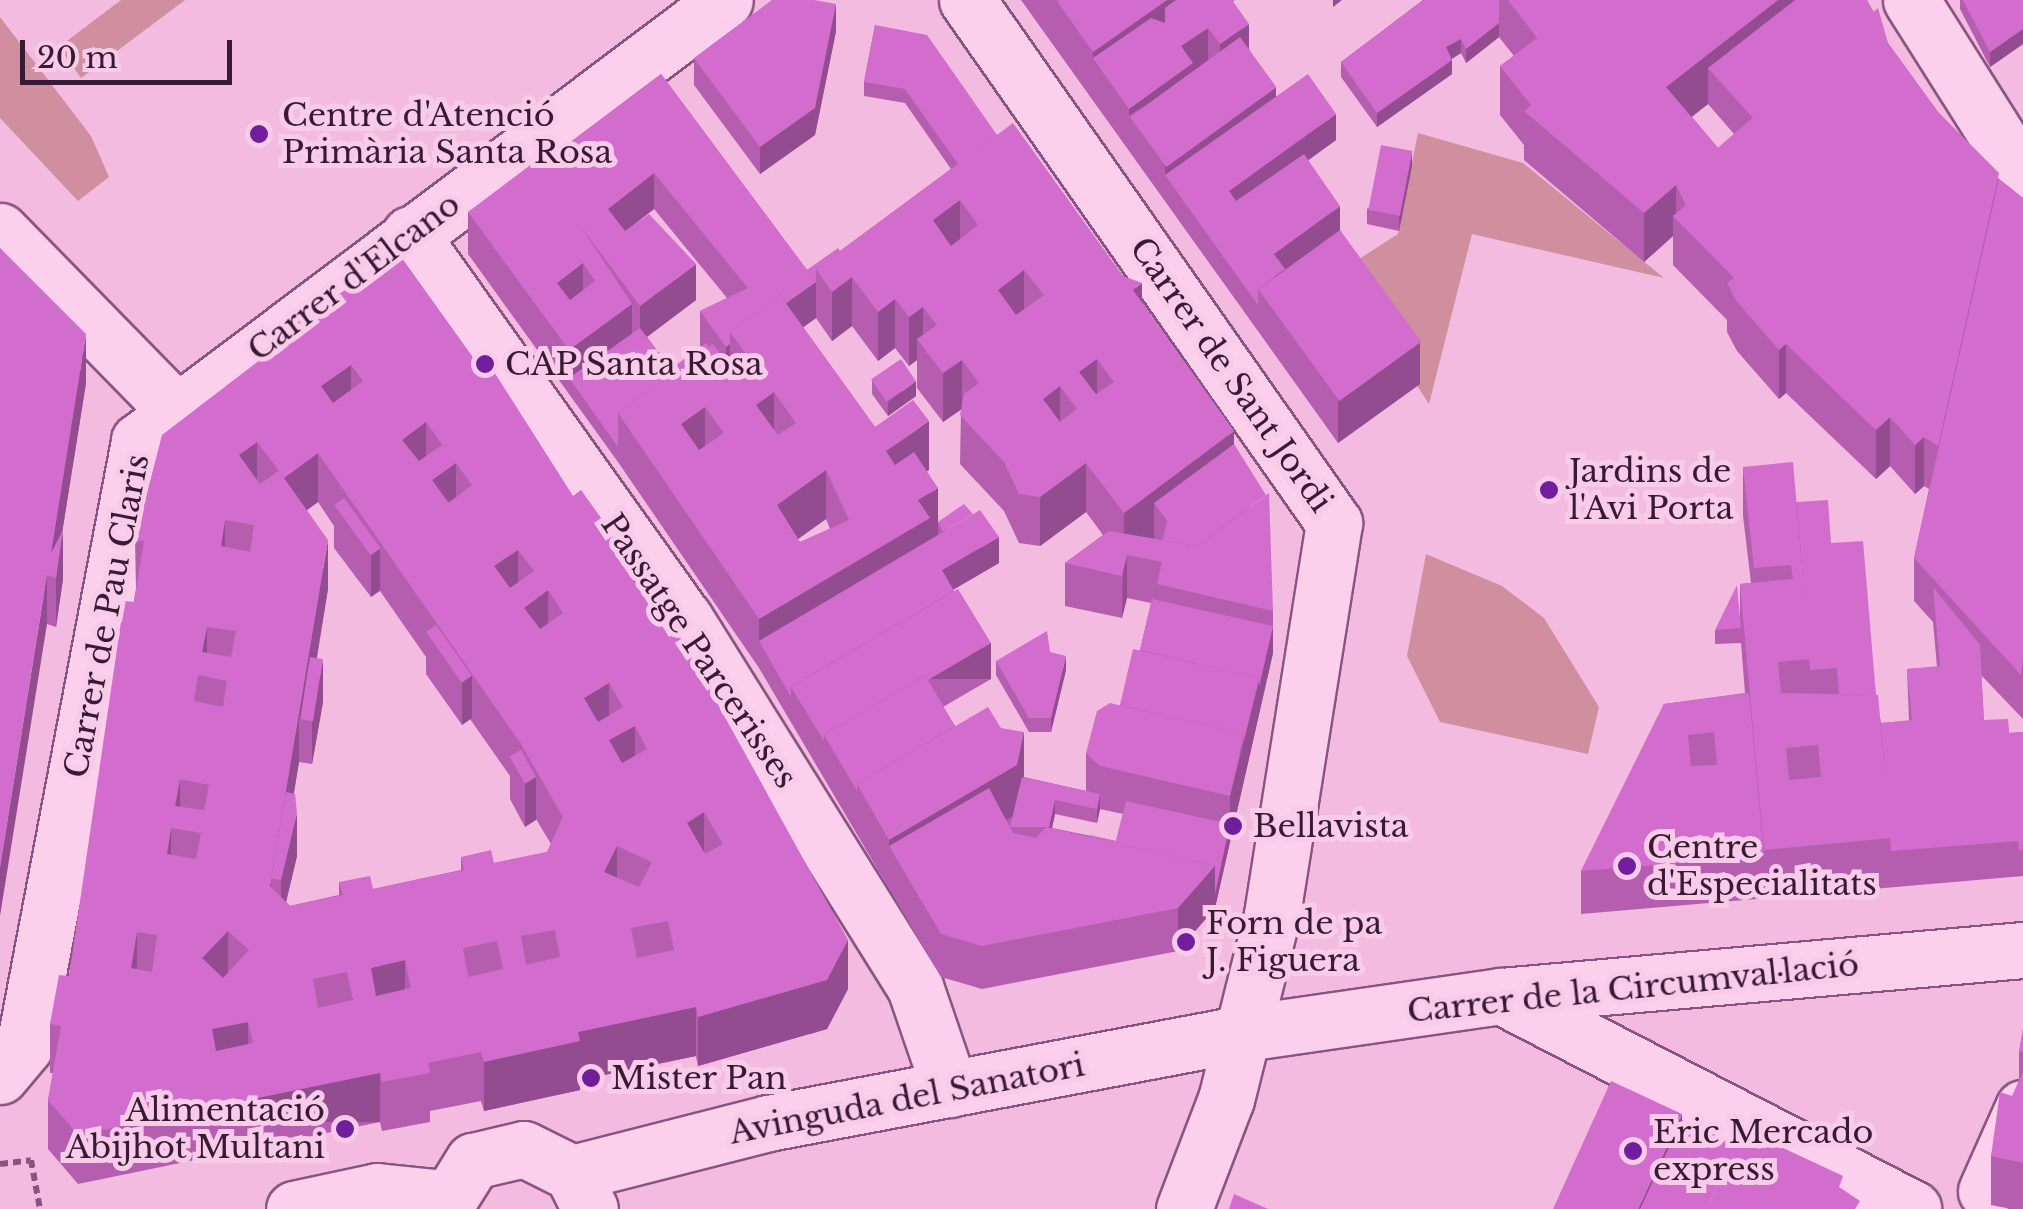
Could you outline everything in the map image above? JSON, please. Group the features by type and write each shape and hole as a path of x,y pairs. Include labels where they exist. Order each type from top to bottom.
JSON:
{"street":[{"name":"Carrer d'Elcano","path":"176,411 725,0"},
{"name":"Carrer de Sant Jordi","path":"967,0 1334,523 1244,1033 1184,1209"},
{"path":"1911,0 2023,177"},
{"path":"0,231 176,411"},
{"name":"Passatge Parcerisses","path":"410,234 684,619 915,987 950,1089"},
{"name":"Carrer de Pau Claris","path":"0,1076 24,1047 139,441 176,411"},
{"name":"Carrer de la Circumval·lació","path":"1244,1033 1501,996 2023,950"},
{"path":"1501,996 1912,1209"},
{"name":"Avinguda del Sanatori","path":"581,1191 950,1089 1244,1033"},
{"path":"1986,1190 2023,1108"},
{"path":"294,1209 377,1191 444,1203 473,1162 498,1150 550,1157 581,1191"}],"path":[{"path":"0,1164 32,1160 40,1209"}],"shaded area":[{"path":"121,0 185,0 81,78 59,47"},
{"path":"0,17 91,136 109,177 78,201 0,118"},
{"path":"1418,133 1523,163 1664,278 1472,234 1429,404 1342,270 1398,234"},
{"path":"1426,554 1502,586 1544,618 1599,707 1588,754 1440,722 1407,656"}],"building":[{"path":"772,0 836,4 815,108 760,147 694,58"},
{"path":"1059,0 1167,0 1093,52"},
{"path":"1176,0 1232,0 1249,24 1220,44 1208,28 1181,46 1193,63 1129,109 1093,58 1151,18 1165,23 1165,8"},
{"path":"1424,0 1499,0 1499,23 1466,49 1461,39 1446,47 1452,60 1377,113 1341,62"},
{"path":"1508,0 1778,0 1666,87 1718,148 1878,8 1888,43 1938,112 1999,173 1938,446 1924,437 1915,445 1890,417 1876,430 1786,344 1779,350 1737,302 1727,283 1734,278 1673,216 1686,205 1676,185 1644,213 1524,111 1531,105 1500,66 1537,38"},
{"path":"1795,0 1867,0 1874,12 1753,118 1708,68"},
{"path":"1963,0 2023,0 2023,29 1990,52"},
{"path":"875,25 927,35 997,135 958,164 905,89 864,82"},
{"path":"1240,37 1276,87 1166,167 1130,117"},
{"path":"661,74 816,282 786,303 780,295 730,332 730,344 726,347 700,311 748,288 654,173 608,209 625,231 649,214 696,264 640,306 540,165"},
{"path":"1308,74 1336,114 1229,191 1236,201 1304,154 1340,206 1274,254 1285,269 1258,289 1258,305 1165,175"},
{"path":"1013,123 1123,276 1142,283 1133,290 1234,431 1124,513 1086,463 1040,497 1019,494 1004,462 960,415 964,394 979,383 962,360 943,373 917,339 937,325 923,307 909,317 895,299 878,312 852,277 832,292 816,269","holes":["960,200 978,225 951,246 933,220","1024,270 1044,295 1016,315 998,290","1097,359 1114,382 1096,394 1079,372","1060,386 1077,409 1060,422 1043,399"]},
{"path":"1381,145 1412,151 1400,216 1368,210"},
{"path":"537,160 632,304 569,350 468,212","holes":["583,263 595,281 570,300 557,283"]},
{"path":"1999,179 2023,198 2021,675 1914,558"},
{"path":"1340,230 1421,342 1339,401 1258,289"},
{"path":"0,248 86,334 51,553 63,530 56,578 47,575 0,867"},
{"path":"838,248 840,251 816,269 816,282 807,270"},
{"path":"399,254 482,370 489,364 573,496 581,490 639,571 631,576 669,637 678,632 848,940 827,980 698,1017 696,1007 578,1032 580,1041 484,1062 481,1052 428,1063 430,1073 382,1082 380,1073 78,1135 48,1100 61,1026 50,1024 59,975 69,976 124,601 134,602 144,541 135,540 162,435 295,333 291,326","holes":["351,365 363,381 333,403 321,386","426,422 442,445 419,461 402,440","257,442 279,471 260,484 239,455","318,453 521,744 563,817 547,852 494,863 491,850 461,857 464,870 373,889 370,876 339,882 343,895 290,906 270,886 328,540 284,478","456,463 472,485 448,503 432,480","225,520 254,525 250,552 221,546","518,550 534,571 510,588 494,566","548,590 563,613 540,629 524,608","207,627 236,631 231,657 202,652","198,675 227,681 223,707 194,701","609,683 623,707 598,722 584,698","635,726 647,749 622,763 609,740","180,779 209,785 204,810 175,806","704,812 723,844 705,854 687,823","171,828 201,833 196,859 167,854","617,846 652,862 639,887 604,872","668,921 674,950 637,958 631,928","555,930 560,957 526,965 521,936","228,931 249,950 223,978 202,958","137,932 157,935 152,972 131,968","497,941 503,969 468,977 463,948","405,960 411,988 376,996 371,968","347,972 353,1000 318,1008 313,979","248,1022 253,1043 216,1051 212,1029"]},
{"path":"780,295 875,427 913,400 929,421 886,451 895,465 914,452 938,488 918,500 930,518 759,619 618,413 713,344 737,376 753,364 730,332","holes":["774,392 796,423 778,435 756,405","705,407 724,433 699,450 681,424","826,470 849,520 800,542 777,505"]},
{"path":"640,328 671,369 706,343 709,347 618,413 618,447 569,378"},
{"path":"901,359 916,381 886,402 871,379"},
{"path":"1234,444 1266,495 1197,546 1163,540 1167,521 1154,503"},
{"path":"1793,462 1810,659 1778,662 1781,693 1878,695 1891,838 1764,850 1740,584 1793,579 1791,565 1754,568 1743,467","holes":["1818,745 1821,777 1789,780 1786,748"]},
{"path":"1269,493 1273,611 1157,584 1162,562 1127,555 1122,576 1065,563 1109,531 1197,546"},
{"path":"344,498 380,548 371,555 334,505"},
{"path":"1828,500 1831,543 1863,541 1876,695 1839,694 1837,668 1810,670 1797,502"},
{"path":"964,504 973,514 943,532 938,522"},
{"path":"980,510 999,537 942,570 954,591 791,687 791,697 759,641"},
{"path":"1737,585 1741,628 1715,630"},
{"path":"1933,587 1980,645 1984,720 2008,719 2019,841 1891,851 1881,723 1912,720 1907,669 1940,666"},
{"path":"958,589 991,643 928,680 925,675 824,735 824,741 791,687"},
{"path":"1152,599 1273,626 1259,687 1259,678 1140,650"},
{"path":"436,625 472,676 462,683 426,632"},
{"path":"1047,631 1050,652 1066,656 1051,718 1029,718 996,661"},
{"path":"1133,649 1259,678 1244,740 1244,734 1120,705"},
{"path":"310,657 323,659 313,721 300,719"},
{"path":"925,675 955,726 857,784 857,791 824,735"},
{"path":"1749,693 1764,856 1581,871 1664,704","holes":["1714,732 1717,765 1691,766 1688,735"]},
{"path":"1110,703 1244,734 1230,796 1100,766 1086,753 1097,711"},
{"path":"988,707 1001,728 1024,732 1017,765 889,840 857,784"},
{"path":"2023,732 2023,850 2019,850 2009,733"},
{"path":"521,750 536,777 525,783 510,756"},
{"path":"1022,777 1100,794 1097,809 1055,800 1049,827 1010,827"},
{"path":"989,788 1013,833 1036,838 1046,827 1215,866 1178,908 982,946 941,934 889,846"},
{"path":"286,792 295,794 297,813 281,880 271,879"},
{"path":"1126,801 1230,824 1215,894 1215,866 1090,837 1116,841"},
{"path":"2023,1072 2023,1163 1991,1156 2000,1092 2012,1096"},
{"path":"1611,1081 1682,1114 1638,1209 1553,1209"},
{"path":"1682,1120 1736,1144 1707,1209 1640,1209"},
{"path":"1738,1139 1760,1149 1766,1140 1843,1176 1839,1187 1860,1201 1855,1209 1707,1209"},
{"path":"1234,1194 1268,1209 1229,1209"}],"place":[{"name":"Centre d'Atenció Primària Santa Rosa","path":"259,134"},
{"name":"CAP Santa Rosa","path":"485,364"},
{"name":"Jardins de l'Avi Porta","path":"1549,490"},
{"name":"Bellavista","path":"1233,826"},
{"name":"Centre d'Especialitats","path":"1627,866"},
{"name":"Forn de pa J. Figuera","path":"1186,942"},
{"name":"Mister Pan","path":"591,1078"},
{"name":"Alimentació Abijhot Multani","path":"345,1129"},
{"name":"Eric Mercado express","path":"1633,1151"}]}
